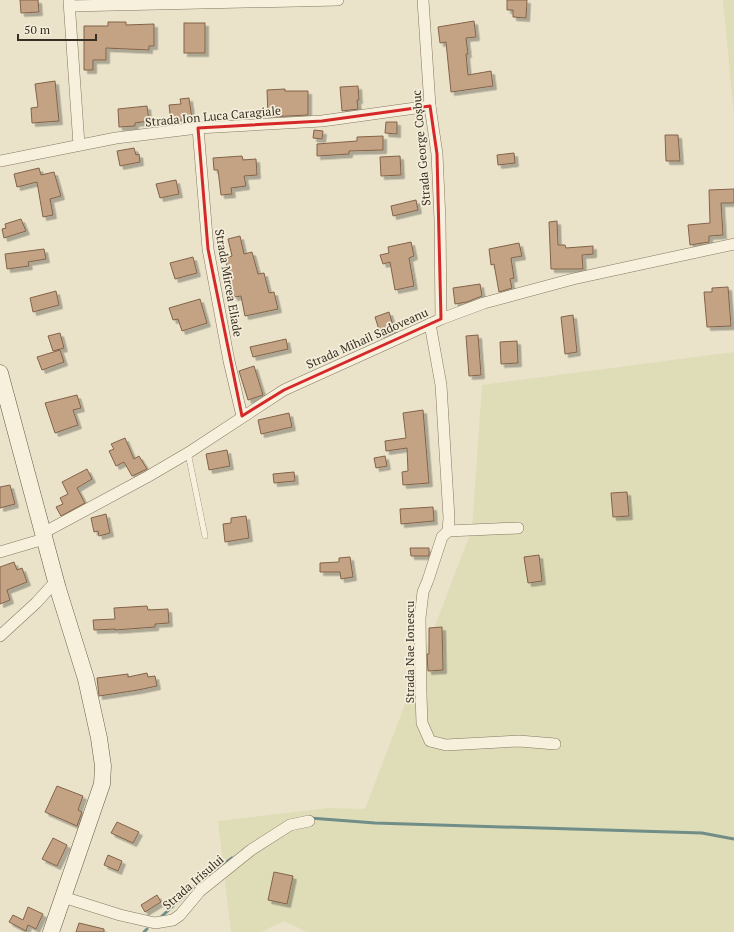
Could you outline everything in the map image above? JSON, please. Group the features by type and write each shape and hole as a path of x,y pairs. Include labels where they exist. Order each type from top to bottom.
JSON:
{"main road":[{"path":"0,373 56,581 86,679 99,738 103,766 102,784 50,932"}],"street":[{"path":"79,145 69,3 338,0"},
{"name":"Strada George Coșbuc","path":"423,0 430,106 437,154 440,220 441,319"},
{"name":"Strada Ion Luca Caragiale","path":"0,161 116,138 198,128 322,121 430,106"},
{"name":"Strada Mircea Eliade","path":"198,128 208,249 229,361 242,416"},
{"name":"Strada Mihail Sadoveanu","path":"0,552 44,536 148,477 188,453 242,416 295,384 441,319 484,303 573,279 734,244"},
{"name":"Strada Nae Ionescu","path":"430,324 441,385 449,518 448,531 442,537 428,580 422,592 420,618 422,723 430,741 446,745 518,741 555,744"},
{"path":"448,531 518,528"},
{"path":"0,636 36,603 56,581"},
{"name":"Strada Irisului","path":"63,897 120,915 155,923 173,920 180,915 200,891 251,850 290,825 309,821"}],"lane":[{"path":"188,453 205,536"}],"highlighted area":[{"path":"430,106 437,154 441,319 284,390 242,416 208,249 198,128 322,121"}],"shaded area":[{"path":"723,0 734,0 734,115"},
{"path":"734,352 734,932 307,932 284,921 261,932 231,932 218,821 329,808 365,809 472,529 482,385"}],"building":[{"path":"20,0 38,0 39,12 21,13"},
{"path":"507,0 527,0 526,18 513,17 513,10 507,10"},
{"path":"474,21 476,37 466,38 468,75 491,71 493,86 451,92 446,42 440,43 438,27"},
{"path":"108,22 126,22 126,25 154,24 154,46 149,46 149,50 106,48 106,60 93,60 93,70 84,70 84,26 108,26"},
{"path":"184,23 205,23 205,53 184,53"},
{"path":"55,81 59,121 32,123 31,108 38,107 35,84"},
{"path":"358,86 358,109 342,111 340,87"},
{"path":"285,89 285,91 308,91 308,115 268,117 267,90"},
{"path":"189,98 192,119 171,121 169,105 181,104 180,99"},
{"path":"147,106 149,121 135,123 135,126 119,127 118,109"},
{"path":"386,122 397,122 397,134 385,133"},
{"path":"314,130 323,131 322,139 313,138"},
{"path":"665,135 678,135 680,161 666,161"},
{"path":"383,136 383,150 349,151 349,154 317,156 317,144 357,141 357,137"},
{"path":"134,148 136,155 139,154 140,162 120,166 117,151"},
{"path":"514,153 515,163 498,165 497,155"},
{"path":"242,156 243,160 256,159 257,175 244,176 246,186 231,188 232,194 221,195 218,170 214,170 213,158"},
{"path":"400,156 401,175 381,176 380,157"},
{"path":"39,168 41,175 54,172 61,196 50,199 53,215 43,217 37,182 17,187 14,174"},
{"path":"176,180 179,194 160,198 156,184"},
{"path":"734,189 734,203 721,203 723,235 709,236 709,242 690,245 688,225 710,223 709,190"},
{"path":"416,200 418,210 393,216 391,206"},
{"path":"21,219 26,231 4,238 2,229 6,228 5,224"},
{"path":"557,221 558,245 565,245 566,248 593,246 593,254 582,255 583,269 551,269 549,222"},
{"path":"240,236 244,254 252,252 258,274 264,273 269,293 274,292 278,309 245,316 241,296 234,297 225,258 232,256 228,239"},
{"path":"411,242 414,256 409,258 414,286 395,290 390,262 383,264 380,255 389,253 388,247"},
{"path":"519,243 522,256 511,258 514,278 510,279 512,288 499,292 494,264 491,265 489,249"},
{"path":"44,249 46,259 28,262 29,266 7,269 5,254"},
{"path":"193,257 197,273 175,279 170,263"},
{"path":"480,284 482,296 467,302 455,304 453,288"},
{"path":"728,287 731,326 707,327 704,292 712,292 712,288"},
{"path":"56,291 59,305 33,312 30,298"},
{"path":"200,299 207,323 182,331 178,319 173,320 169,308"},
{"path":"389,312 395,332 381,336 375,317"},
{"path":"573,315 577,352 565,354 561,317"},
{"path":"60,333 64,348 53,351 48,336"},
{"path":"478,335 481,375 469,376 466,336"},
{"path":"286,339 288,349 253,357 250,347"},
{"path":"517,341 518,363 501,364 500,342"},
{"path":"60,350 64,362 42,370 37,357"},
{"path":"254,366 263,395 248,400 239,371"},
{"path":"77,395 81,408 73,410 78,425 55,433 45,403"},
{"path":"423,410 429,483 403,485 402,472 408,471 407,448 386,451 385,441 406,438 403,413"},
{"path":"289,413 292,427 261,434 258,420"},
{"path":"125,438 134,459 139,456 147,469 132,476 124,462 116,466 109,451 114,449 111,444"},
{"path":"227,450 230,466 209,470 206,454"},
{"path":"385,456 387,466 376,468 374,458"},
{"path":"87,469 92,479 77,488 85,503 61,516 56,507 63,504 60,498 68,494 62,482"},
{"path":"294,472 295,481 274,483 273,474"},
{"path":"10,485 15,504 0,508 0,487"},
{"path":"627,492 629,516 613,517 611,493"},
{"path":"433,507 434,521 401,524 400,509"},
{"path":"106,514 110,533 99,536 98,531 94,532 91,518"},
{"path":"246,516 249,538 225,542 223,524 231,523 231,518"},
{"path":"410,548 429,548 429,556 411,556"},
{"path":"539,555 542,581 528,583 524,557"},
{"path":"350,557 353,577 341,579 340,572 320,572 320,563 339,562 339,558"},
{"path":"14,562 17,570 22,568 27,582 7,590 10,600 0,604 0,567"},
{"path":"147,606 148,610 168,609 169,623 155,624 155,627 94,630 93,620 115,619 114,608"},
{"path":"442,627 443,670 428,671 427,654 429,654 429,628"},
{"path":"147,673 148,677 155,676 157,686 99,696 97,678 128,674 128,677"},
{"path":"57,786 83,796 78,810 82,812 77,826 45,812"},
{"path":"117,822 139,832 133,843 111,833"},
{"path":"53,838 67,845 57,866 42,859"},
{"path":"108,855 122,861 118,871 104,865"},
{"path":"274,872 293,876 287,904 268,900"},
{"path":"157,895 161,902 145,912 141,905"},
{"path":"28,907 43,914 36,929 28,925 26,931 9,922 13,915 23,920"},
{"path":"79,923 104,929 104,932 76,932"}],"waterway":[{"path":"310,818 375,823 702,833 734,839"},
{"path":"161,917 194,887 232,858"},
{"path":"144,932 147,929"}]}
